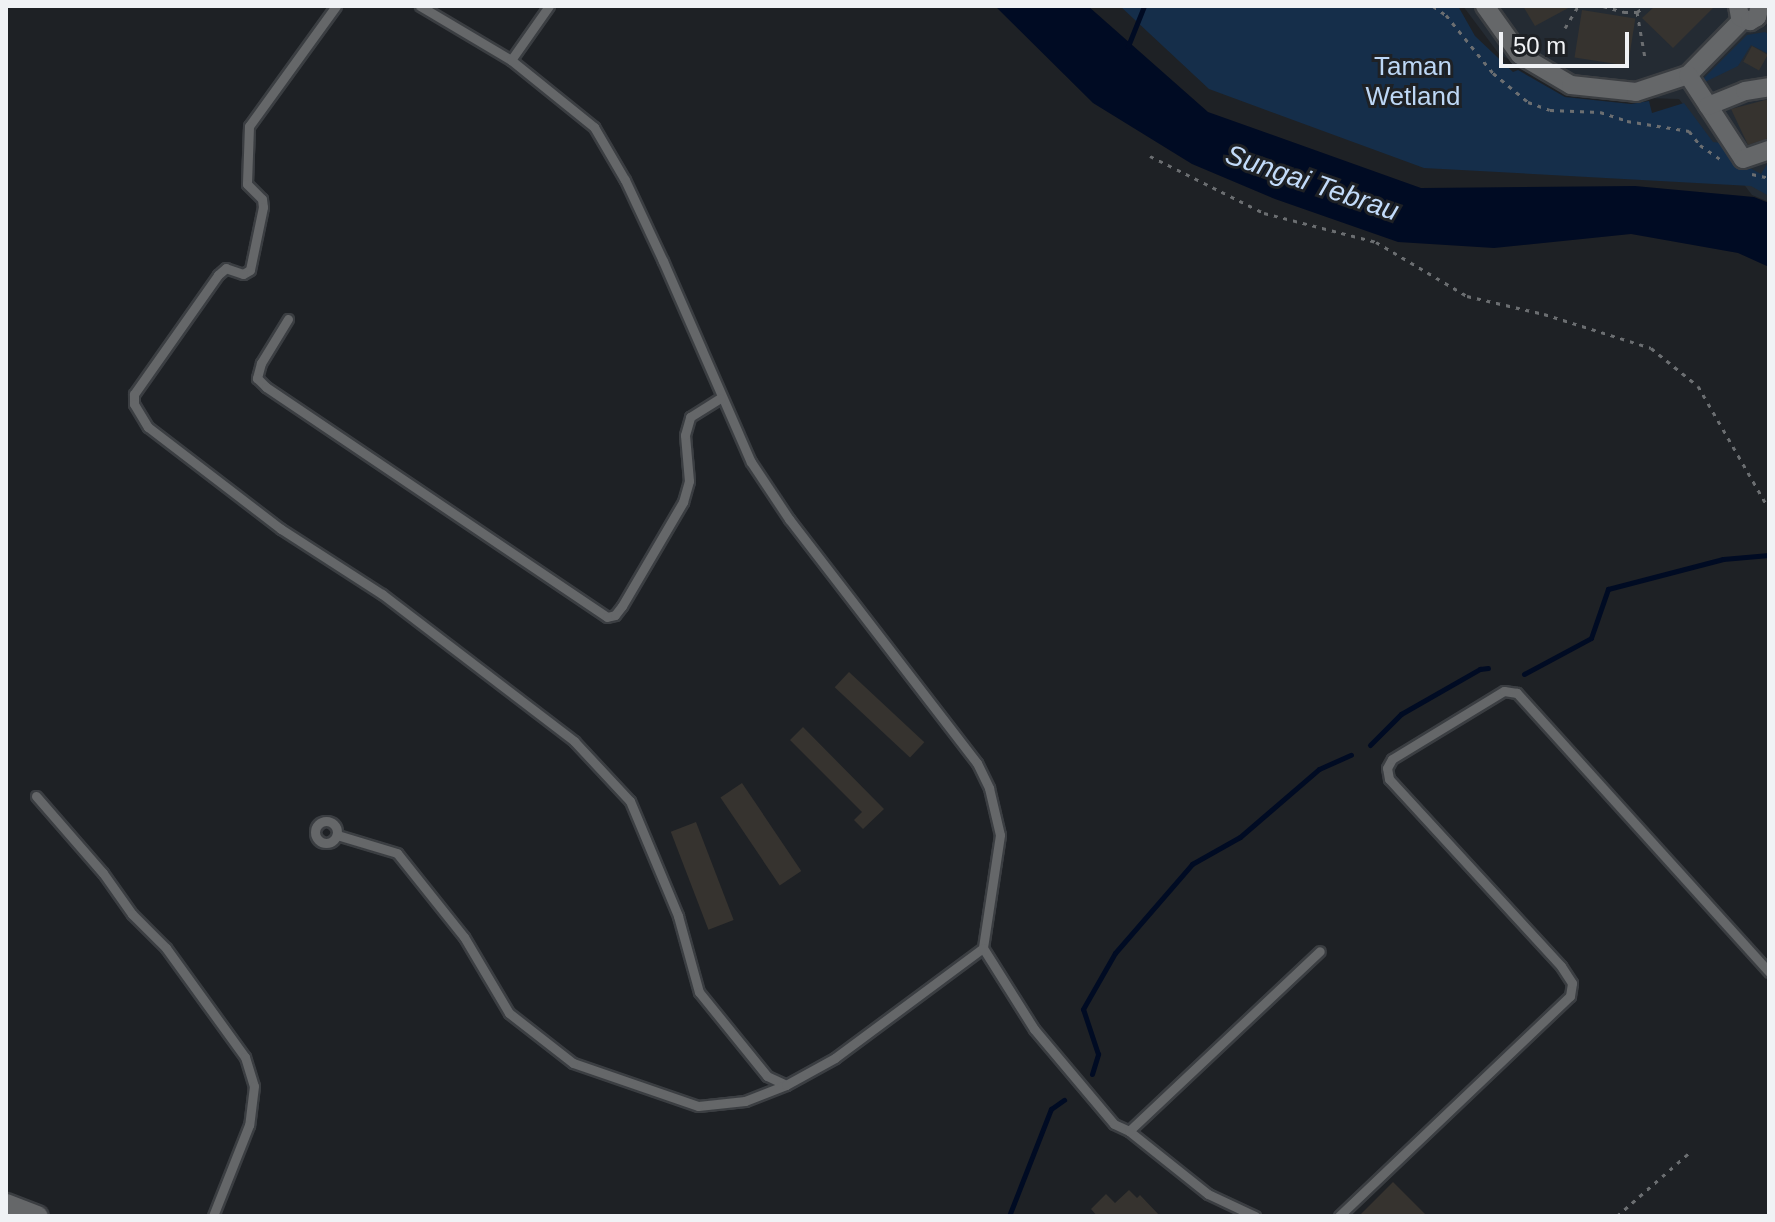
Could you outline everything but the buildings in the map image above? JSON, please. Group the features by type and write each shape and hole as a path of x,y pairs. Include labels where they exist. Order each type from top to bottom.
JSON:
{"street":[{"path":"1485,6 1520,55 1571,85 1636,92 1688,75 1754,13"},
{"path":"1688,75 1743,159 1769,150"},
{"path":"1708,106 1745,91 1769,87"},
{"path":"6,1204 38,1216"}],"lane":[{"path":"336,6 249,126 247,184 262,199 263,207 250,270 243,274 226,268 218,275 134,394 134,404 148,427 269,520 382,594 574,741 630,801 678,916 699,992 767,1076 786,1085"},
{"path":"420,6 511,60 594,127 625,180 657,248 751,462 789,519 977,763 989,788 1000,835 983,948 1034,1029 1114,1124 1129,1131 1208,1194 1255,1216"},
{"path":"511,60 549,6"},
{"path":"288,319 261,363 257,378 266,387 607,617 615,615 622,606 683,502 689,481 685,445 690,417 721,398"},
{"path":"1339,1216 1570,996 1572,983 1561,966 1389,779 1387,768 1392,759 1504,691 1517,693 1769,972"},
{"path":"36,796 103,873 132,914 166,948 245,1057 254,1086 249,1125 213,1216"},
{"path":"337,835 397,853 464,937 509,1013 573,1063 698,1106 745,1101 786,1085 835,1058 983,948"},
{"path":"1129,1131 1320,951"}],"path":[{"path":"1565,28 1578,6"},
{"path":"1603,6 1637,12 1646,6"},
{"path":"1637,12 1645,58"},
{"path":"1150,156 1264,213 1376,242 1467,296 1544,314 1651,348 1698,386 1769,509"},
{"path":"1617,1216 1690,1152"}],"shaded area":[{"path":"1463,6 1769,6 1769,202 1752,195 1679,99 1575,96 1499,54"}],"green space":[{"name":"Taman Wetland","path":"1120,6 1458,6 1475,36 1513,72 1518,70 1565,97 1631,104 1649,101 1652,113 1684,103 1713,142 1722,143 1733,159 1761,174 1769,161 1769,196 1751,186 1424,168 1209,89"},
{"path":"1765,32 1769,35 1769,54 1751,45 1738,66 1705,82 1703,79 1747,35"}],"water":[{"name":"Sungai Tebrau","path":"995,6 1088,6 1208,112 1421,188 1635,186 1754,197 1769,203 1769,267 1738,253 1631,234 1494,248 1398,242 1275,199 1192,164 1093,103"}],"waterway":[{"path":"1128,46 1144,6"},
{"path":"1524,674 1591,638 1608,589 1723,559 1769,555"},
{"path":"1370,745 1401,714 1480,669 1488,668"},
{"path":"1092,1074 1098,1054 1083,1009 1115,953 1192,864 1240,837 1319,769 1351,755"},
{"path":"1009,1216 1051,1109 1064,1100"}]}
